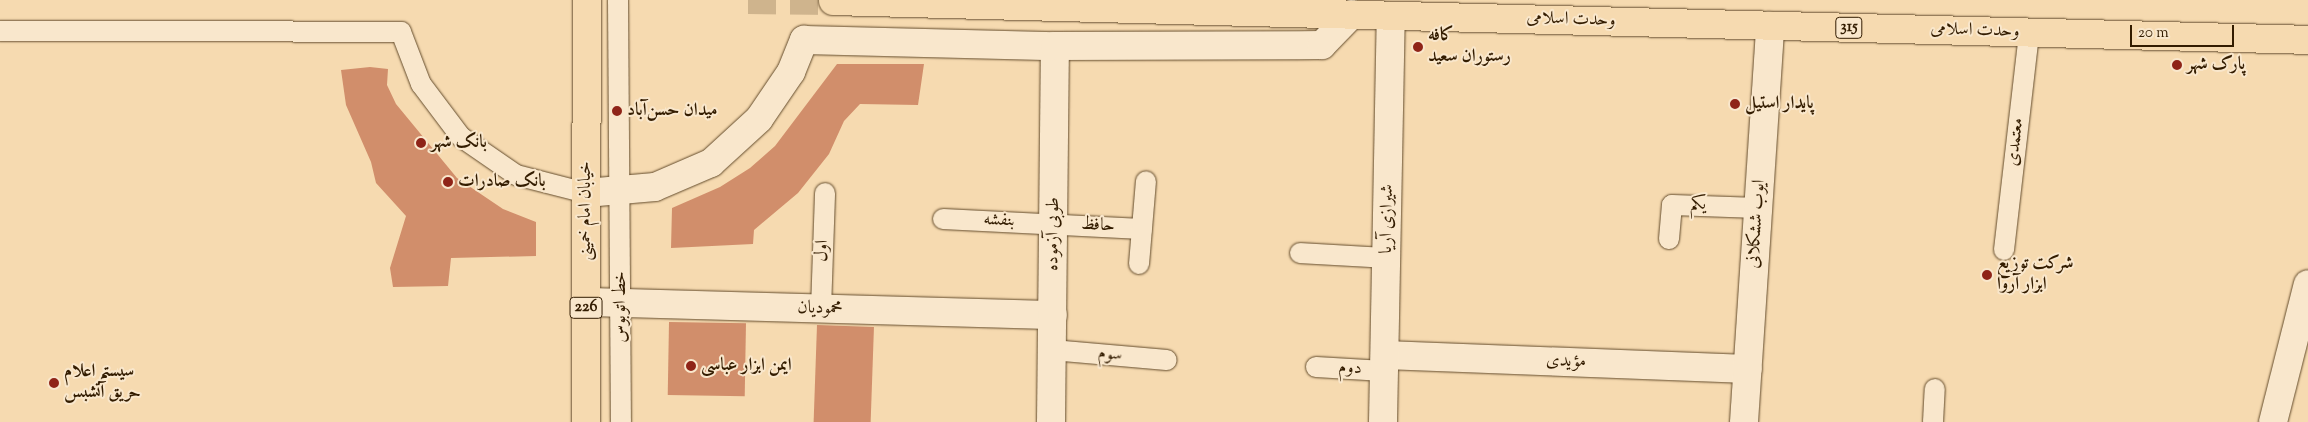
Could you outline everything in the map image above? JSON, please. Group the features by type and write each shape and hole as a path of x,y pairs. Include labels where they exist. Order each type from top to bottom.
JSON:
{"main road":[{"name":"خیابان امام خمینی","path":"586,422 588,0"},
{"name":"وحدت اسلامی","path":"833,1 1343,7 1391,16 2308,40"}],"street":[{"path":"586,193 654,188 711,163 759,119 791,72 804,40 1055,46 1322,45 1343,7"},
{"name":"شیرازی آریا","path":"1383,422 1388,258 1391,16"},
{"name":"ایوب ششکلانی","path":"1744,422 1770,26"},
{"name":"طوبی آزموده","path":"1051,422 1055,223 1055,46"},
{"path":"2273,422 2308,284"},
{"name":"محمودیان","path":"586,302 1053,315"},
{"name":"مؤیدی","path":"1385,363 1748,369"}],"lane":[{"name":"خط اتوبوس","path":"618,0 622,191 621,422"},
{"path":"0,31 401,32 421,84 461,137 516,175 586,193"},
{"name":"معتمدی","path":"2004,250 2028,33"},
{"path":"1139,264 1146,181"},
{"name":"اول","path":"821,309 825,193"},
{"name":"یکم","path":"1669,239 1672,204 1758,208"},
{"name":"بنفشه","path":"942,219 1055,223"},
{"name":"حافظ","path":"1055,223 1142,229"},
{"path":"1300,252 1388,258"},
{"name":"سوم","path":"1052,350 1167,360"},
{"name":"دوم","path":"1316,367 1385,363"},
{"path":"1933,422 1934,389"}],"building":[{"path":"837,64 924,64 918,105 860,104 844,121 829,154 798,193 754,230 753,244 671,248 672,208 720,187 750,168 775,146"},
{"path":"370,67 388,69 387,85 396,104 457,178 503,209 536,222 536,256 451,258 448,286 393,287 390,268 406,216 376,183 371,162 346,105 341,70"},
{"path":"669,322 746,323 745,396 668,395"},
{"path":"817,325 874,327 871,422 814,422"}],"tunnel":[{"path":"748,0 833,1"}],"place":[{"name":"کافه رستوران سعید","path":"1418,47"},
{"name":"پارک شهر","path":"2177,65"},
{"name":"پایدار استیل","path":"1735,104"},
{"name":"میدان حسن‌آباد","path":"617,111"},
{"name":"بانک شهر","path":"421,143"},
{"name":"بانک صادرات","path":"448,182"},
{"name":"شرکت توزیع ابزار آروا","path":"1987,275"},
{"name":"ایمن ابزار عباسی","path":"691,366"},
{"name":"سیستم اعلام حریق آتشبس","path":"54,383"}]}
